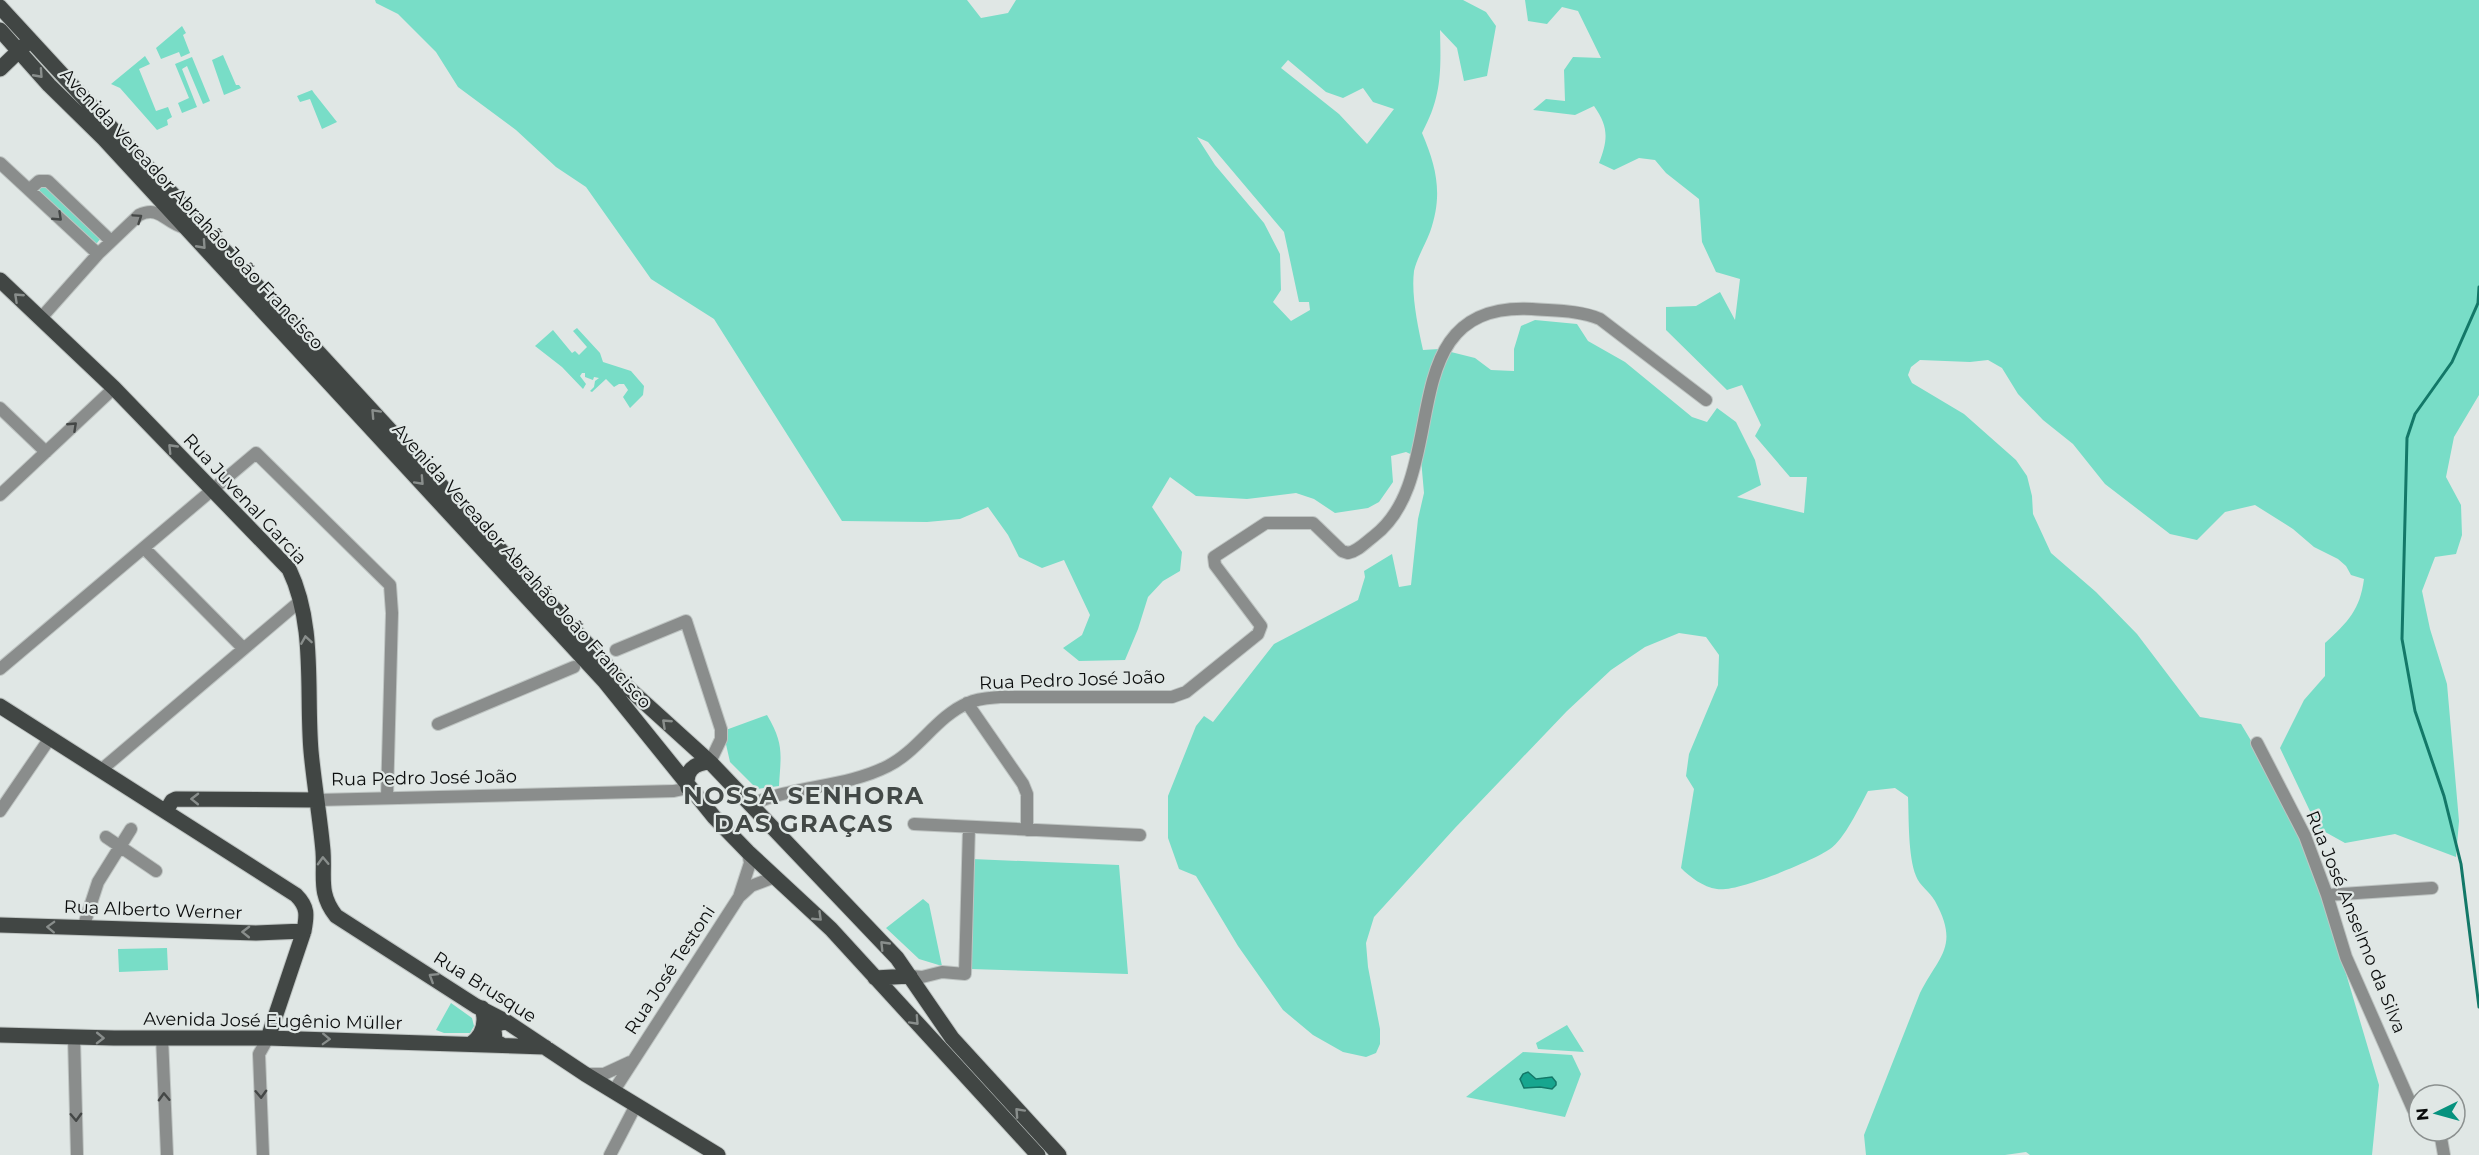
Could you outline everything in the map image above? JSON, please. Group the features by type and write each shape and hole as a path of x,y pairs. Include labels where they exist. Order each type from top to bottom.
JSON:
{"main road":[{"name":"Avenida Vereador Abrahão João Francisco","path":"0,7 28,47 185,228 605,682 688,788 748,852 831,929 1038,1155"},
{"name":"Avenida Vereador Abrahão João Francisco","path":"0,30 28,47 65,78 625,685 710,762 897,958 952,1038 1059,1155"},
{"path":"0,69 28,47"},
{"name":"Rua Juvenal Garcia","path":"0,280 114,388 289,570 297,586 307,649 310,748 323,853 323,890 326,903 336,916"},
{"path":"0,706 296,895 304,903 307,915 304,931 268,1038"},
{"path":"688,788 688,773 692,767 710,762"},
{"name":"Rua Pedro José João","path":"166,811 176,799 317,800"},
{"name":"Rua Brusque","path":"336,916 507,1022 585,1074 718,1155"},
{"name":"Rua Alberto Werner","path":"0,925 256,933 304,931"},
{"path":"875,978 910,976"},
{"path":"471,1044 479,1036 484,1025 482,1008"},
{"path":"502,1045 495,1041 494,1029 499,1023 507,1022"},
{"name":"Avenida José Eugênio Müller","path":"0,1035 268,1038 545,1047"}],"street":[{"path":"0,163 98,254"},
{"path":"29,190 39,181 48,181 111,241"},
{"path":"41,318 98,254 139,215 144,212 157,213 173,225 185,228"},
{"name":"Rua Pedro José João","path":"750,805 866,776 891,765 955,710 978,699 1172,697 1186,692 1261,630 1261,626 1215,565 1214,557 1266,523 1313,523 1342,551 1348,553 1386,527 1394,517 1407,489 1435,373 1444,349 1452,337 1492,311 1512,308 1558,311 1586,314 1599,319 1687,383 1706,400"},
{"path":"0,495 114,388"},
{"path":"0,408 46,452"},
{"path":"0,669 256,453 390,585 387,798"},
{"path":"144,548 243,648"},
{"path":"101,770 299,602"},
{"path":"616,650 686,621 721,729 721,739 710,762"},
{"path":"438,724 574,667"},
{"path":"967,703 1023,784 1027,795 1027,830"},
{"path":"0,812 50,738"},
{"name":"Rua José Anselmo da Silva","path":"2257,742 2305,836 2327,895 2346,957 2407,1095"},
{"name":"Rua Pedro José João","path":"317,800 634,793 688,788"},
{"path":"914,824 1140,835"},
{"path":"910,976 922,977 942,972 966,974 969,827"},
{"path":"83,928 95,888 131,829"},
{"path":"106,837 156,871"},
{"name":"Rua José Testoni","path":"739,897 750,863 748,852"},
{"name":"Rua José Testoni","path":"614,1092 631,1062 739,897 751,886 775,877"},
{"path":"2327,895 2432,888"},
{"path":"74,1037 77,1155"},
{"path":"162,1037 167,1155"},
{"path":"263,1155 259,1054 268,1038"},
{"name":"Rua José Testoni","path":"585,1074 604,1074 631,1062"},
{"path":"610,1155 636,1105"}],"shaded area":[{"path":"375,0 967,0 981,18 1008,13 1016,0 1463,0 1486,12 1496,26 1487,76 1464,81 1457,48 1440,30 1437,95 1422,133 1435,170 1436,206 1430,232 1415,266 1413,280 1423,350 1439,349 1475,358 1491,370 1514,371 1514,349 1521,326 1535,320 1577,324 1588,341 1625,362 1692,417 1707,422 1717,408 1736,422 1755,460 1761,485 1737,497 1804,513 1807,477 1790,477 1755,436 1761,425 1742,385 1727,390 1666,330 1666,307 1696,306 1720,292 1735,320 1740,279 1716,272 1702,242 1699,199 1666,173 1655,160 1639,158 1614,170 1599,163 1606,134 1605,127 1594,106 1575,115 1533,110 1546,99 1565,101 1564,70 1573,57 1601,58 1578,11 1562,7 1547,24 1528,21 1525,0 2479,0 2479,395 2454,437 2446,477 2461,505 2462,535 2456,554 2435,557 2422,591 2430,629 2447,684 2459,821 2456,857 2395,834 2345,843 2318,828 2280,748 2304,700 2325,676 2325,643 2352,615 2364,579 2351,575 2338,559 2314,547 2293,529 2255,505 2225,512 2197,540 2170,534 2105,484 2073,444 2043,420 2018,394 2002,368 1988,360 1970,362 1920,360 1911,367 1908,375 1912,383 1964,414 2016,460 2027,476 2032,496 2033,514 2051,553 2096,592 2137,634 2200,717 2241,724 2294,812 2318,879 2379,1085 2372,1155 2030,1155 2026,1152 2005,1155 1866,1155 1864,1135 1920,993 1940,959 1946,940 1946,929 1942,917 1933,898 1917,879 1913,868 1909,837 1908,797 1895,788 1868,791 1835,845 1821,854 1774,875 1726,889 1712,888 1693,878 1681,868 1694,789 1686,776 1689,754 1718,685 1719,655 1706,637 1679,633 1645,647 1611,670 1567,711 1374,917 1366,943 1368,967 1380,1029 1380,1044 1376,1053 1366,1057 1343,1052 1313,1035 1283,1010 1238,946 1196,876 1179,869 1168,838 1168,796 1196,726 1204,716 1213,722 1274,644 1358,600 1365,577 1364,571 1392,554 1399,587 1411,585 1418,519 1424,493 1421,459 1406,452 1391,456 1393,482 1379,502 1368,508 1335,513 1314,499 1296,493 1247,499 1196,496 1170,477 1152,507 1182,552 1180,571 1163,581 1148,597 1125,660 1079,661 1063,648 1082,635 1090,615 1064,560 1042,568 1019,557 1008,535 988,507 960,519 927,522 842,521 714,319 651,279 586,187 556,167 516,130 458,87 436,52 398,14 376,3","holes":["1288,60 1326,92 1343,98 1363,88 1373,102 1394,109 1367,144 1339,114 1281,68","1197,137 1208,142 1284,232 1299,302 1309,302 1310,310 1291,321 1273,302 1281,290 1280,254 1264,223 1215,165"]},
{"path":"182,26 186,33 183,35 190,53 181,57 179,52 161,59 156,48"},
{"path":"223,55 236,85 241,88 224,95 212,60"},
{"path":"145,56 150,64 139,69 156,111 168,107 172,117 167,120 168,125 157,130 120,88 111,84"},
{"path":"192,57 210,101 203,104 187,66 182,69 197,107 182,113 178,103 189,98 175,64"},
{"path":"312,90 337,122 322,129 310,99 300,102 297,96"},
{"path":"42,183 101,238 97,243 93,243 40,192 39,188"},
{"path":"577,328 600,353 603,362 631,371 644,386 643,395 630,408 623,397 628,390 624,384 614,387 606,379 592,392 590,391 595,381 599,378 594,377 593,380 582,373 580,376 586,384 583,389 562,367 535,346 553,330 572,353 575,351 579,355 587,347 573,331"},
{"path":"767,715 779,742 779,786 757,789 730,762 723,731"},
{"path":"972,859 1119,865 1128,974 971,969"},
{"path":"923,899 929,904 942,966 919,959 886,928"},
{"path":"167,948 168,970 119,972 118,949"},
{"path":"451,1003 472,1018 474,1026 470,1033 444,1033 436,1030"},
{"path":"1567,1025 1584,1052 1538,1049 1536,1043"},
{"path":"1523,1052 1572,1055 1581,1074 1565,1117 1466,1097"},
{"path":"1528,1072 1536,1079 1552,1077 1556,1085 1552,1089 1524,1088 1520,1079"}],"waterway":[{"path":"2479,287 2478,303 2452,362 2415,414 2407,438 2402,639 2415,711 2444,796 2461,864 2479,1007"}],"district":[{"name":"NOSSA SENHORA DAS GRAÇAS","path":"804,810"}]}
